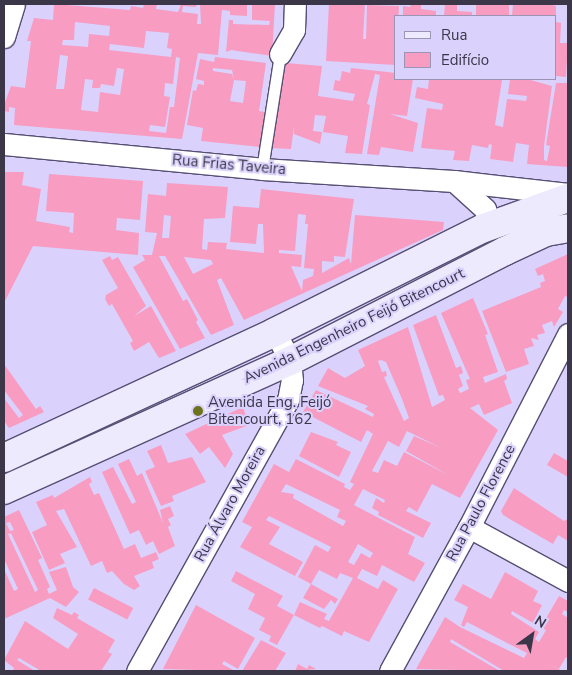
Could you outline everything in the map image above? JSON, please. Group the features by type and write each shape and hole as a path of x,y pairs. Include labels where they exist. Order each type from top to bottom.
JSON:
{"main road":[{"name":"Avenida Engenheiro Feijó Bitencourt","path":"4,458 274,332 484,228 568,196"},
{"name":"Avenida Engenheiro Feijó Bitencourt","path":"4,490 290,361 505,251 546,232 568,228"}],"street":[{"path":"4,37 14,4"},
{"path":"280,54 294,30 295,4"},
{"name":"Rua Frias Taveira","path":"4,144 262,169 454,181 568,196"},
{"path":"454,181 485,209 488,218 484,228"},
{"name":"Rua Álvaro Moreira","path":"137,671 288,400 292,380 290,361 274,332"},
{"name":"Rua Paulo Florence","path":"390,671 469,527 568,334"},
{"path":"469,527 568,581"}],"lane":[{"path":"262,169 280,54"}],"building":[{"path":"54,4 130,10 131,6 143,8 144,4 157,4 156,9 178,12 181,4 197,4 196,7 183,6 182,12 198,14 197,24 201,24 200,4 247,4 247,16 230,15 230,11 222,10 218,55 198,53 182,139 14,125 15,108 9,107 9,112 4,111 4,105 11,86 25,88 31,41 27,41 34,18 53,20","holes":["75,22 110,26 109,36 89,34 88,47 62,45 63,40 74,40","146,31 169,33 167,48 172,49 171,57 109,50 110,44 144,48","60,55 68,56 64,89 56,89","176,57 180,58 174,107 170,107 166,133 149,131 150,125 165,127 170,97 164,96 165,83 173,84","117,68 124,69 120,95 100,92 98,112 81,110 85,79 93,80 92,88 100,88 101,84 114,86"]},
{"path":"252,4 275,4 272,56 231,50 226,52 229,20 233,20 233,24 269,25 270,21 252,20"},
{"path":"329,4 365,4 363,39 366,39 367,5 399,6 399,15 394,15 394,65 326,61"},
{"path":"411,4 421,4 421,9 436,11 436,15 403,15 403,6 410,7"},
{"path":"445,4 457,4 457,11 472,12 472,15 444,15"},
{"path":"476,4 509,4 509,15 476,15"},
{"path":"513,4 548,4 556,6 556,15 512,15"},
{"path":"557,22 561,23 560,43 568,43 566,77 557,76"},
{"path":"215,57 266,63 259,111 265,112 260,147 201,141 203,128 187,125 193,90 196,91 198,84 204,85 204,81 196,79 200,59 214,62","holes":["213,68 232,70 234,80 232,74 213,71","234,80 246,81 243,103 230,101"]},
{"path":"286,63 322,66 318,96 353,101 355,94 333,90 335,80 340,81 342,71 350,73 351,68 394,73 394,80 413,80 407,116 390,114 418,123 413,152 381,147 379,155 367,154 380,75 375,74 367,104 370,105 362,154 345,153 348,136 323,132 326,116 315,115 313,131 322,132 320,144 294,134 294,127 291,149 271,148"},
{"path":"429,80 502,80 495,125 503,127 507,99 526,101 527,96 508,94 510,80 531,80 552,86 544,146 544,160 547,161 550,146 546,145 556,83 568,83 568,167 527,164 529,145 516,143 513,162 490,159 492,145 489,144 488,148 472,145 469,161 453,160 455,151 421,148 427,108 442,110 443,104 415,98 417,87 428,89"},
{"path":"4,172 24,172 22,185 41,189 36,221 70,227 69,232 73,233 74,213 46,211 49,174 143,181 140,220 117,218 116,230 139,233 138,255 33,246 4,303"},
{"path":"167,183 228,187 225,218 204,219 202,249 207,250 208,242 227,243 226,249 264,253 263,224 258,224 256,244 230,242 233,206 259,208 261,189 354,199 345,257 334,256 334,262 322,261 322,273 349,258 351,264 355,215 444,222 443,230 244,320 221,278 217,280 234,325 211,335 165,256 159,256 183,301 187,299 205,338 180,349 133,267 145,260 142,255 152,255 157,233 145,232 148,194 166,196","holes":["298,214 306,215 305,224 308,224 304,268 314,269 313,276 303,280 302,291 291,266 301,267 302,255 279,253 279,250 295,251","164,215 171,216 169,238 162,238","184,257 211,260 213,264 193,274"]},
{"path":"568,254 568,297 565,296 558,309 563,312 554,327 552,321 542,325 545,333 537,335 539,340 531,338 534,346 524,349 529,364 506,372 482,311 541,287 540,283 545,281 543,274 538,276 535,269"},
{"path":"110,256 112,260 118,257 146,306 134,316 151,306 176,351 159,358 149,342 134,351 130,343 133,341 112,304 109,306 105,299 106,295 118,288 102,260"},
{"path":"473,298 488,334 485,335 498,372 483,377 485,383 506,374 507,379 504,381 512,403 484,415 479,404 470,408 498,430 460,498 432,484 417,512 409,507 406,511 431,523 423,538 378,515 379,512 372,508 376,498 384,503 385,500 363,489 354,505 415,537 408,554 425,563 414,582 382,565 377,576 362,569 357,578 378,589 383,580 398,589 369,642 344,631 342,636 294,615 300,602 327,614 324,619 329,621 353,578 340,573 337,579 319,570 311,584 298,577 315,545 328,552 331,547 269,516 266,520 280,527 269,544 303,562 295,576 240,547 252,527 242,522 274,464 289,472 296,459 345,484 344,487 350,490 354,484 350,482 373,434 367,430 361,442 303,412 316,390 373,417 374,414 365,409 368,406 318,386 328,368 345,378 365,366 358,350 408,327 432,407 445,400 443,395 439,396 413,325 436,315 456,368 461,366 463,373 459,375 463,386 458,389 460,393 469,389 466,380 470,379 441,313","holes":["378,361 386,362 409,418 404,421 384,377 387,376 386,371 382,372","407,431 441,448 414,436 406,451 450,476 404,452 397,466 384,460 378,473 372,471 388,441 399,447","286,484 340,510 337,517 346,521 343,526 293,498 294,494 281,492","358,544 373,553 370,558 361,553 354,565 348,562"]},
{"path":"4,364 36,409 40,406 44,412 9,428 4,421 4,398 19,418 23,415 4,390"},
{"path":"243,407 249,425 222,435 233,454 225,468 209,447 200,454 185,434"},
{"path":"311,432 338,442 336,445 351,452 339,477 299,456"},
{"path":"161,445 168,463 192,457 206,482 172,496 174,501 161,506 145,471 155,467 147,451"},
{"path":"554,453 568,461 568,477 547,465"},
{"path":"129,459 137,476 142,473 163,523 160,510 170,506 174,516 168,519 171,525 168,527 175,546 159,554 153,541 146,545 139,530 130,534 102,472 113,467 132,504 136,502 118,464"},
{"path":"90,477 92,482 89,484 94,495 99,493 124,549 135,544 141,558 156,552 159,559 152,562 154,568 134,576 140,586 134,590 124,584 112,571 107,573 102,561 91,566 64,509 56,511 77,547 60,554 65,563 49,570 32,532 47,525 36,502 53,495 54,498"},
{"path":"514,488 564,521 568,519 568,541 558,535 553,544 503,515 501,511"},
{"path":"19,510 42,558 38,560 50,587 47,589 49,594 57,590 49,572 66,567 73,587 79,592 66,607 50,598 4,619 4,569 14,591 18,589 4,559 4,517","holes":["10,522 14,530 10,531 6,523","11,533 38,590 35,592 8,534"]},
{"path":"236,571 283,596 277,606 294,615 277,645 269,641 271,636 259,630 265,618 248,609 255,594 231,581"},
{"path":"505,572 538,591 533,601 542,605 533,623 512,611 511,614 539,632 535,639 539,642 546,630 541,627 559,596 568,601 568,612 564,610 562,614 568,618 568,659 566,657 559,669 547,663 562,671 504,671 451,639 450,642 500,671 416,669 445,617 460,627 524,658 527,653 467,622 464,627 461,625 468,607 454,600 463,584 491,599"},
{"path":"311,584 338,599 335,604 331,600 324,609 303,598"},
{"path":"94,588 133,608 127,620 88,600"},
{"path":"196,605 255,638 238,669 224,661 222,664 235,671 163,669"},
{"path":"57,608 72,615 74,612 79,615 77,618 115,640 108,652 112,654 101,671 41,671 19,658 17,660 35,671 13,671 14,668 4,660 25,621 68,649 78,634 53,618"},
{"path":"261,640 286,653 275,671 242,671"},
{"path":"298,664 307,669 309,665 316,669 295,671"}],"place":[{"name":"Avenida Eng. Feijó Bitencourt, 162","path":"198,411"}]}
